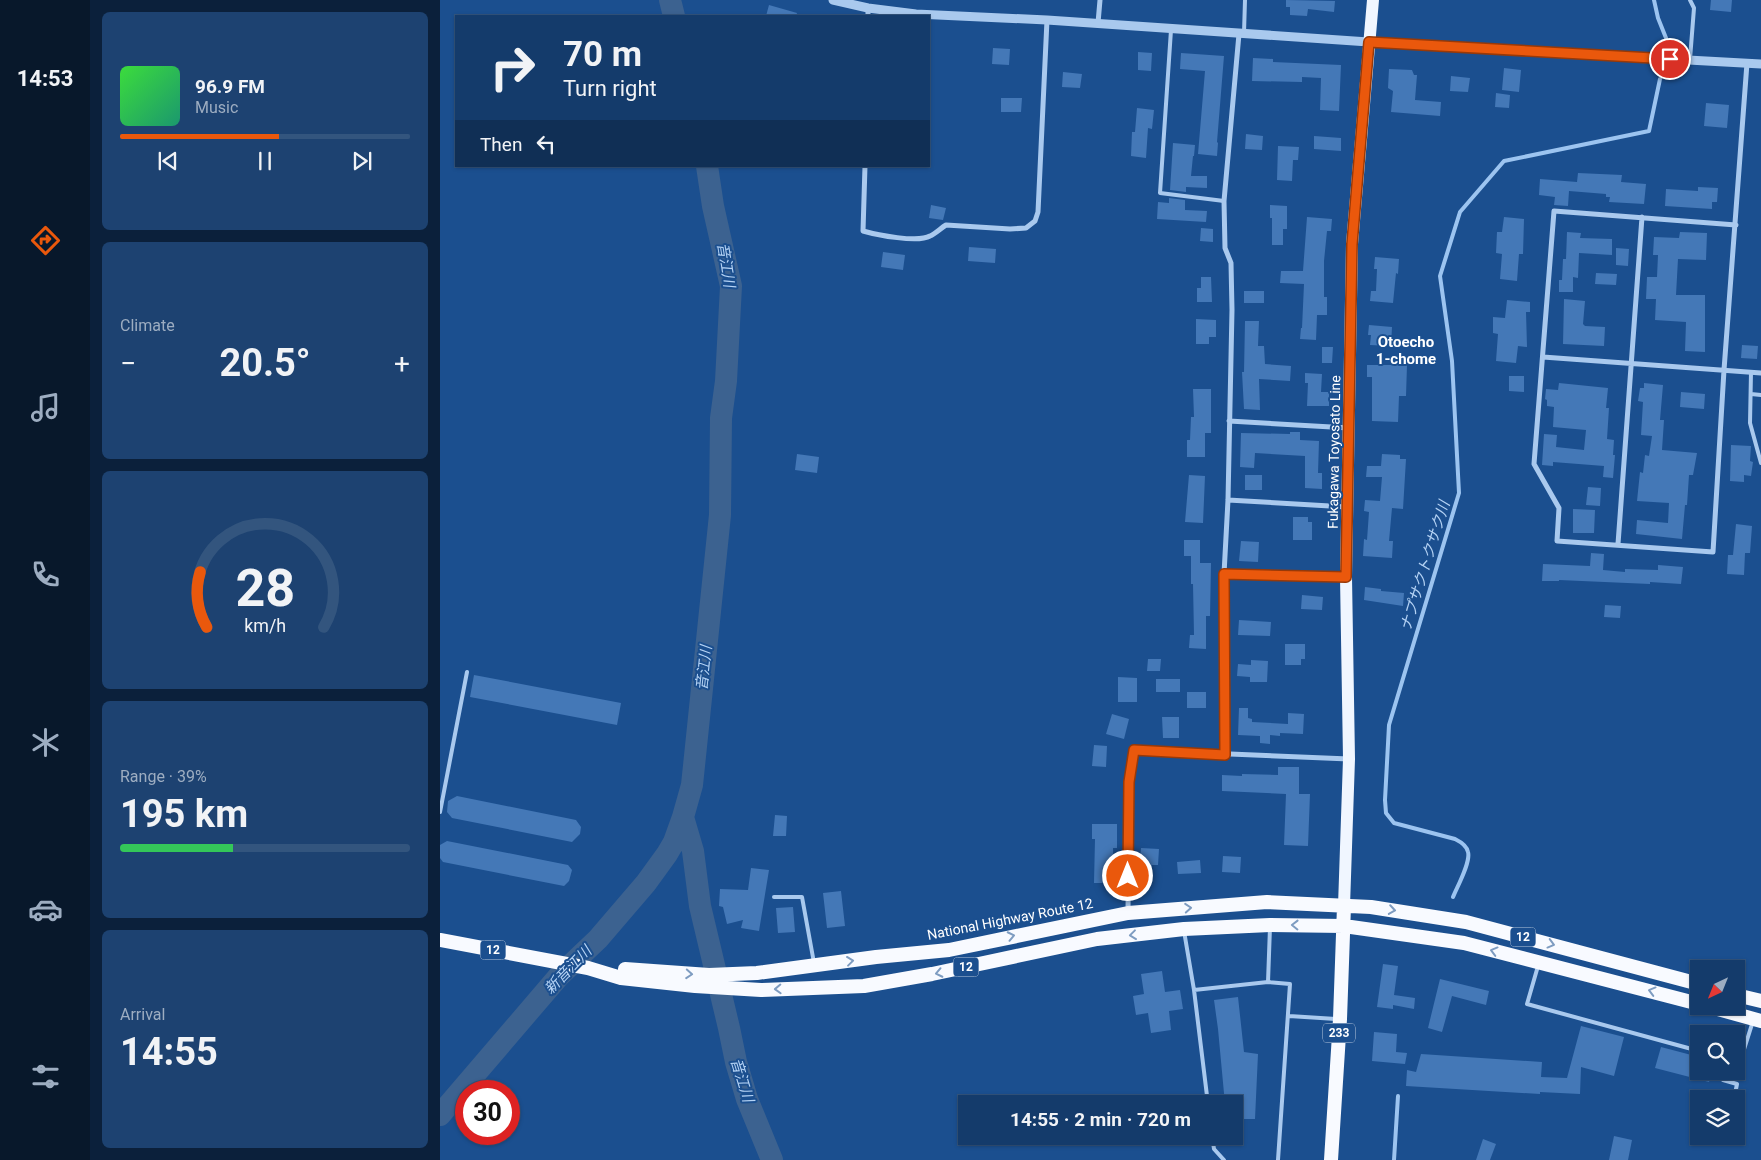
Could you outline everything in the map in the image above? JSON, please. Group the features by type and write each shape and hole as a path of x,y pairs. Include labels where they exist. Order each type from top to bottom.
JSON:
{"highway":[{"name":"National Highway Route 12","path":"588,968 709,975 757,973 949,950 1128,913 1267,902 1371,907 1466,922 1690,982"},
{"name":"233","path":"1332,1160 1344,906"},
{"name":"National Highway Route 12","path":"440,940 588,968 621,978 695,986 761,990 864,986 1097,940 1184,929 1270,925 1344,926 1464,943 1690,1002"},
{"path":"1745,997 1761,1001"},
{"path":"1739,1015 1757,1020"}],"main road":[{"name":"Fukagawa Toyosato Line","path":"1344,906 1349,759 1346,577 1352,244 1373,0"}],"street":[{"path":"833,0 868,12 1047,20 1369,42 1761,64"},
{"path":"1098,23 1100,0"},
{"path":"865,167 863,231 906,238 928,238 946,225 1010,229 1026,228 1035,221 1038,212 1047,20"},
{"path":"1225,755 1224,574 1228,500 1232,310 1231,263 1225,248 1224,201 1242,34"},
{"path":"1736,225 1554,211 1534,464 1559,508 1557,541 1713,552 1724,370 1736,225 1747,63"},
{"path":"1618,544 1642,217"},
{"path":"1543,357 1761,373"},
{"path":"1229,421 1349,428"},
{"path":"1228,500 1348,507"},
{"path":"1224,574 1346,577"},
{"path":"1128,913 1129,782 1134,750 1349,759"}],"lane":[{"path":"1242,34 1245,0"},
{"path":"1690,0 1694,8 1690,60"},
{"path":"1171,29 1160,194 1224,201"},
{"path":"1751,372 1750,423 1761,463"},
{"path":"1751,394 1761,395"},
{"path":"440,812 467,672"},
{"path":"774,897 802,898 814,965"},
{"path":"1268,982 1270,925"},
{"path":"1184,929 1194,990 1207,1095"},
{"path":"1539,963 1527,1004 1690,1049"},
{"path":"1194,990 1268,982 1290,984 1278,1160"},
{"path":"1289,1016 1340,1019"},
{"path":"1745,1050 1757,1020"},
{"path":"1723,1080 1737,1084 1736,1090"},
{"path":"1213,1145 1214,1149 1224,1160"}],"building":[{"path":"1286,0 1335,1 1334,12 1308,9 1307,16 1290,15 1290,7 1286,7"},
{"path":"1711,0 1732,0 1731,12 1710,10"},
{"path":"769,5 797,13 796,15 766,15"},
{"path":"993,48 1010,49 1009,65 992,64"},
{"path":"1138,52 1152,53 1151,71 1138,70"},
{"path":"1181,53 1224,56 1217,156 1198,154 1205,71 1180,69"},
{"path":"1253,58 1273,59 1273,62 1341,65 1339,111 1320,110 1321,78 1302,77 1302,82 1252,81"},
{"path":"1504,68 1521,70 1519,92 1502,90"},
{"path":"1389,69 1412,70 1414,75 1417,75 1415,100 1441,102 1440,116 1391,112 1393,91 1388,88"},
{"path":"1063,72 1082,74 1080,88 1062,87"},
{"path":"1451,76 1470,78 1468,92 1450,91"},
{"path":"1496,93 1510,95 1509,108 1495,107"},
{"path":"1001,98 1022,98 1021,112 1001,112"},
{"path":"1706,103 1729,105 1727,128 1704,126"},
{"path":"1137,108 1154,110 1152,129 1148,128 1146,158 1131,156 1132,132 1135,132"},
{"path":"1246,134 1263,136 1262,150 1245,149"},
{"path":"1314,136 1341,138 1341,151 1314,149"},
{"path":"1173,143 1195,145 1191,176 1207,176 1207,188 1186,187 1186,192 1170,190"},
{"path":"1278,146 1299,147 1298,160 1293,160 1292,181 1277,180"},
{"path":"1578,173 1622,175 1621,182 1646,184 1644,204 1609,202 1610,197 1606,197 1606,194 1569,191 1568,206 1554,205 1555,197 1539,195 1540,179 1577,182"},
{"path":"1698,187 1718,188 1717,202 1712,202 1712,209 1665,206 1666,189 1698,191"},
{"path":"1169,198 1185,200 1185,210 1207,211 1206,222 1157,219 1158,202 1169,203"},
{"path":"931,205 946,208 943,220 929,218"},
{"path":"1270,205 1287,206 1287,229 1283,229 1283,245 1272,245"},
{"path":"1307,217 1332,219 1331,231 1327,231 1324,261 1324,297 1327,297 1327,315 1317,315 1316,340 1300,339 1304,284 1280,283 1281,271 1303,271"},
{"path":"1504,217 1524,219 1523,254 1519,254 1517,281 1500,279 1502,254 1496,253 1497,232 1502,232"},
{"path":"1201,228 1213,229 1213,242 1200,241"},
{"path":"1567,232 1581,233 1580,238 1612,239 1612,255 1579,253 1578,278 1573,277 1573,292 1559,292 1559,280 1562,280 1563,259 1566,259"},
{"path":"1680,232 1707,233 1706,260 1678,259 1676,295 1705,295 1705,352 1685,351 1686,322 1655,320 1656,299 1646,299 1647,277 1657,277 1658,255 1653,255 1654,237 1679,238"},
{"path":"969,247 996,249 995,263 968,261"},
{"path":"1616,248 1629,249 1628,266 1616,265"},
{"path":"883,252 905,255 903,270 881,267"},
{"path":"1375,257 1399,259 1393,303 1370,301 1371,291 1376,291 1377,269 1374,269"},
{"path":"1596,273 1617,274 1616,285 1595,284"},
{"path":"1201,277 1211,277 1212,302 1197,302 1197,288 1201,288"},
{"path":"1244,291 1264,291 1264,303 1244,303"},
{"path":"1564,299 1585,301 1583,324 1585,326 1605,327 1604,346 1563,344"},
{"path":"1507,300 1530,302 1530,312 1526,312 1527,347 1518,346 1516,363 1496,361 1498,334 1493,333 1493,317 1505,318"},
{"path":"1196,319 1216,320 1216,337 1209,337 1209,344 1196,344"},
{"path":"1245,321 1259,321 1258,346 1264,346 1265,364 1291,366 1290,381 1259,379 1260,410 1244,409 1242,372 1244,372"},
{"path":"1369,325 1392,327 1391,346 1370,345"},
{"path":"1742,345 1758,346 1757,359 1741,358"},
{"path":"1322,347 1333,347 1332,363 1322,363"},
{"path":"1367,365 1407,365 1406,396 1399,396 1398,422 1372,421 1372,377 1367,377"},
{"path":"1305,373 1322,374 1321,392 1329,392 1329,406 1307,406 1308,383 1305,383"},
{"path":"1509,376 1524,376 1524,392 1509,391"},
{"path":"1559,383 1608,388 1606,408 1609,408 1607,439 1614,440 1613,478 1603,477 1604,466 1553,462 1553,466 1542,465 1544,434 1557,435 1556,447 1584,450 1586,430 1553,427 1554,407 1547,406 1547,400 1545,399 1546,389 1558,390"},
{"path":"1644,383 1663,385 1660,420 1664,420 1662,450 1697,453 1693,475 1689,475 1682,539 1636,534 1637,520 1668,523 1669,503 1637,501 1640,472 1643,473 1645,455 1649,456 1652,436 1641,435 1643,402 1638,401 1640,388 1644,388"},
{"path":"1193,389 1211,389 1211,433 1205,433 1205,457 1187,457 1187,440 1190,440 1191,417 1194,417"},
{"path":"1681,392 1705,394 1704,409 1680,407"},
{"path":"1290,432 1300,432 1300,440 1319,441 1318,473 1322,473 1322,489 1305,488 1305,456 1255,453 1254,468 1240,467 1241,433 1290,434"},
{"path":"1731,445 1751,446 1750,461 1753,462 1751,476 1744,475 1744,482 1730,481"},
{"path":"797,454 819,457 817,473 795,470"},
{"path":"1382,454 1400,455 1400,459 1406,459 1403,509 1392,508 1389,541 1393,541 1392,558 1363,556 1364,539 1367,540 1369,512 1364,511 1365,500 1380,501 1382,477 1366,477 1367,466 1381,466"},
{"path":"1189,475 1205,476 1203,523 1185,522"},
{"path":"1245,475 1262,475 1262,490 1245,490"},
{"path":"1588,487 1601,488 1600,506 1586,505"},
{"path":"1573,509 1595,510 1594,533 1573,533"},
{"path":"1293,517 1308,517 1308,522 1312,522 1312,540 1293,540"},
{"path":"1736,524 1752,526 1750,553 1745,553 1744,575 1727,574 1728,555 1733,555"},
{"path":"1184,540 1200,540 1200,563 1211,563 1210,616 1206,616 1206,649 1189,648 1190,635 1194,635 1193,584 1191,584 1191,556 1184,556"},
{"path":"1241,541 1259,542 1258,562 1239,561"},
{"path":"1591,553 1604,554 1603,570 1625,572 1625,569 1658,570 1658,565 1683,567 1681,584 1542,581 1543,564 1590,566"},
{"path":"1365,587 1381,589 1381,591 1404,593 1403,606 1364,600"},
{"path":"1302,595 1323,597 1322,610 1301,609"},
{"path":"1605,605 1621,606 1620,618 1604,617"},
{"path":"1239,620 1271,622 1270,636 1238,635"},
{"path":"1285,644 1305,644 1305,659 1301,659 1301,665 1285,665"},
{"path":"1148,659 1161,659 1160,671 1147,671"},
{"path":"1251,660 1268,661 1267,682 1250,682 1250,677 1237,676 1238,664 1251,665"},
{"path":"474,675 621,703 617,725 470,697"},
{"path":"1118,677 1137,678 1137,702 1118,702"},
{"path":"1156,679 1180,679 1180,692 1156,692"},
{"path":"1187,692 1206,692 1206,708 1187,708"},
{"path":"1239,708 1248,708 1248,718 1252,719 1252,722 1288,724 1288,713 1304,714 1303,734 1280,733 1280,736 1270,735 1270,744 1260,743 1260,736 1238,735"},
{"path":"1112,714 1129,719 1124,739 1106,734"},
{"path":"1162,717 1179,717 1179,738 1163,738"},
{"path":"1094,745 1107,746 1106,767 1092,766"},
{"path":"1278,767 1299,767 1299,794 1310,794 1308,846 1284,845 1286,794 1222,791 1222,775 1278,775"},
{"path":"457,796 576,820 581,827 580,834 572,842 452,818 447,812 448,801"},
{"path":"775,815 787,816 786,836 773,836"},
{"path":"1092,824 1117,824 1117,848 1113,848 1114,883 1094,883 1095,839 1092,839"},
{"path":"447,841 568,865 572,870 569,881 564,886 443,862 440,858 440,845"},
{"path":"1141,848 1159,849 1158,865 1152,865 1152,875 1139,874"},
{"path":"1223,856 1241,857 1240,873 1222,872"},
{"path":"1200,860 1201,873 1178,874 1177,862"},
{"path":"751,868 769,870 759,931 741,928 743,920 727,924 723,907 719,906 720,889 748,890"},
{"path":"841,891 845,926 827,928 823,893"},
{"path":"793,907 795,932 778,933 776,908"},
{"path":"1383,964 1398,966 1394,995 1415,998 1414,1009 1393,1005 1393,1009 1377,1007"},
{"path":"1162,971 1165,992 1180,990 1183,1009 1169,1011 1171,1030 1151,1033 1148,1013 1136,1015 1133,996 1144,994 1141,974"},
{"path":"1440,979 1489,991 1486,1005 1452,996 1442,1032 1428,1028"},
{"path":"1238,997 1244,1052 1258,1054 1255,1119 1243,1119 1243,1095 1224,1095 1214,1000"},
{"path":"1581,1026 1624,1037 1614,1076 1581,1067 1580,1094 1540,1092 1540,1094 1406,1086 1407,1070 1416,1072 1421,1054 1542,1062 1541,1077 1567,1078"},
{"path":"1374,1032 1397,1034 1396,1052 1407,1053 1405,1064 1372,1061"},
{"path":"1661,1047 1690,1055 1690,1077 1655,1068"},
{"path":"1614,1136 1632,1140 1628,1160 1609,1160"},
{"path":"1483,1139 1496,1144 1490,1160 1476,1160"}],"waterway":[{"name":"音江川","path":"670,0 674,15"},
{"name":"ナプサクトクサク川","path":"1654,0 1658,18 1666,38"},
{"name":"ナプサクトクサク川","path":"1453,897 1467,862 1468,852 1466,848 1455,839 1394,823 1386,813 1385,800 1389,725 1459,493 1452,361 1440,276 1460,212 1504,161 1649,131 1660,79"},
{"name":"音江川","path":"440,1115 559,976 598,939 646,883 674,842 683,817 692,785 720,515 721,418 726,381 731,286 713,206 707,167"},
{"name":"音江川","path":"683,817 693,851 700,906 736,1062 747,1099 772,1160"},
{"name":"ナプサクトクサク川","path":"1394,1160 1398,1096"}],"district":[{"name":"Otoecho 1-chome","path":"1406,350"}],"route":[{"path":"1128,876 1129,782 1134,750 1225,755 1224,574 1346,577 1352,244 1369,42 1670,59"}],"water label":[{"name":"新音江川","path":"568,970"}]}
